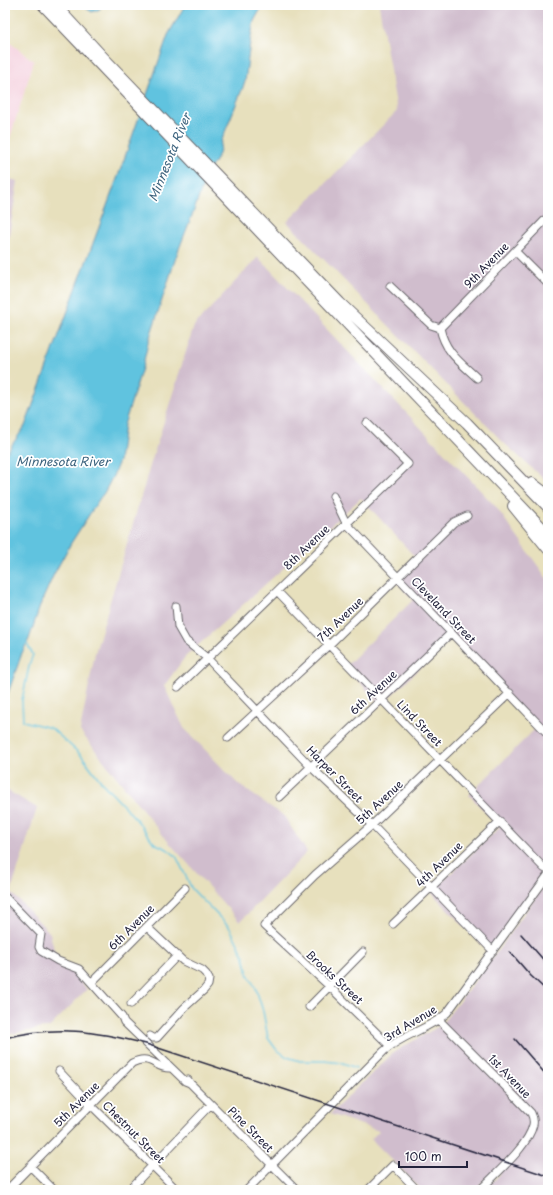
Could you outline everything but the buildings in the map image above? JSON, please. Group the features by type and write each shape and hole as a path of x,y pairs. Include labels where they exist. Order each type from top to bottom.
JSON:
{"highway":[{"path":"35,5 79,44 105,63"},
{"path":"43,5 79,44"},
{"path":"55,5 105,63 548,534"},
{"path":"64,5 105,63"},
{"path":"250,216 467,423 548,496"},
{"path":"467,423 548,507"},
{"path":"478,460 548,549"}],"street":[{"name":"9th Avenue","path":"440,328 548,217"},
{"path":"515,251 548,284"},
{"path":"390,286 431,324 440,328 443,339 450,352 477,378"},
{"name":"8th Avenue","path":"178,687 408,464 367,423"},
{"name":"Cleveland Street","path":"333,496 346,523 548,734"},
{"name":"7th Avenue","path":"228,738 329,645 454,522 467,516"},
{"name":"Lind Street","path":"277,591 544,868 548,870"},
{"name":"Harper Street","path":"176,606 178,627 186,641 207,658 310,766 372,825 493,951"},
{"name":"6th Avenue","path":"279,798 310,766 451,633"},
{"name":"5th Avenue","path":"264,926 315,875 372,825 510,693"},
{"name":"4th Avenue","path":"393,924 500,821"},
{"name":"3rd Avenue","path":"247,1190 390,1046 400,1039 439,1020 447,1013 458,1001 548,875"},
{"name":"6th Avenue","path":"92,982 185,888"},
{"name":"Pine Street","path":"5,897 41,934 39,947 41,951 58,961 79,969 122,1017 124,1022 184,1082 190,1083"},
{"name":"Brooks Street","path":"264,926 329,986 390,1046"},
{"path":"147,927 183,961 202,970 209,979 208,985 204,990 153,1037"},
{"path":"309,1007 363,952"},
{"path":"131,1004 178,956"},
{"name":"Pine Street","path":"122,1017 127,1019 154,1047 188,1078 190,1083 297,1190"},
{"name":"1st Avenue","path":"439,1020 506,1087 531,1114 533,1119 534,1124 532,1130 523,1145 480,1190"},
{"name":"5th Avenue","path":"7,1190 132,1063 139,1060 148,1060 166,1068 170,1068"},
{"name":"Chestnut Street","path":"59,1071 91,1105 177,1190"},
{"path":"129,1190 211,1104"},
{"path":"368,1190 393,1165 417,1190"},
{"path":"30,1166 54,1190"}],"shaded area":[{"path":"379,5 548,5 548,483 503,442 287,222 397,111"},
{"path":"5,39 34,61 9,141 5,160"},
{"path":"5,178 18,181 5,259"},
{"path":"258,257 496,507 548,580 548,868 489,952 431,892 500,827 469,795 536,728 452,638 381,705 345,667 413,600 393,578 415,557 361,498 185,657 164,686 184,728 239,785 284,816 307,852 240,922 166,839 80,731 95,653 150,466 194,326"},
{"path":"5,789 37,808 11,892 50,933 55,954 87,989 50,1027 5,1035"},
{"path":"548,880 548,1190 485,1190 501,1173 493,1171 475,1190 422,1190 371,1139 379,1131 330,1114 394,1052 441,1025 494,956"}],"water":[{"path":"83,5 101,5 100,9 92,12"},
{"name":"Minnesota River","path":"185,5 263,5 254,21 245,82 221,142 219,154 206,176 177,254 148,343 143,365 124,425 119,461 104,493 71,543 54,574 41,603 5,702 5,455 25,426 121,168 168,35"}],"waterway":[{"path":"26,642 33,655 30,662 22,700 23,721 51,728 81,755 103,784 136,819 154,843 167,849 176,856 192,889 230,928 244,956 248,974 256,989 263,1011 268,1038 276,1049 287,1057 300,1061 343,1063 356,1068"}],"railway":[{"path":"521,934 548,965"},
{"path":"510,952 531,976 548,992"},
{"path":"5,1038 42,1032 76,1031 110,1036 146,1044 548,1176"},
{"path":"515,1039 548,1077"}]}
